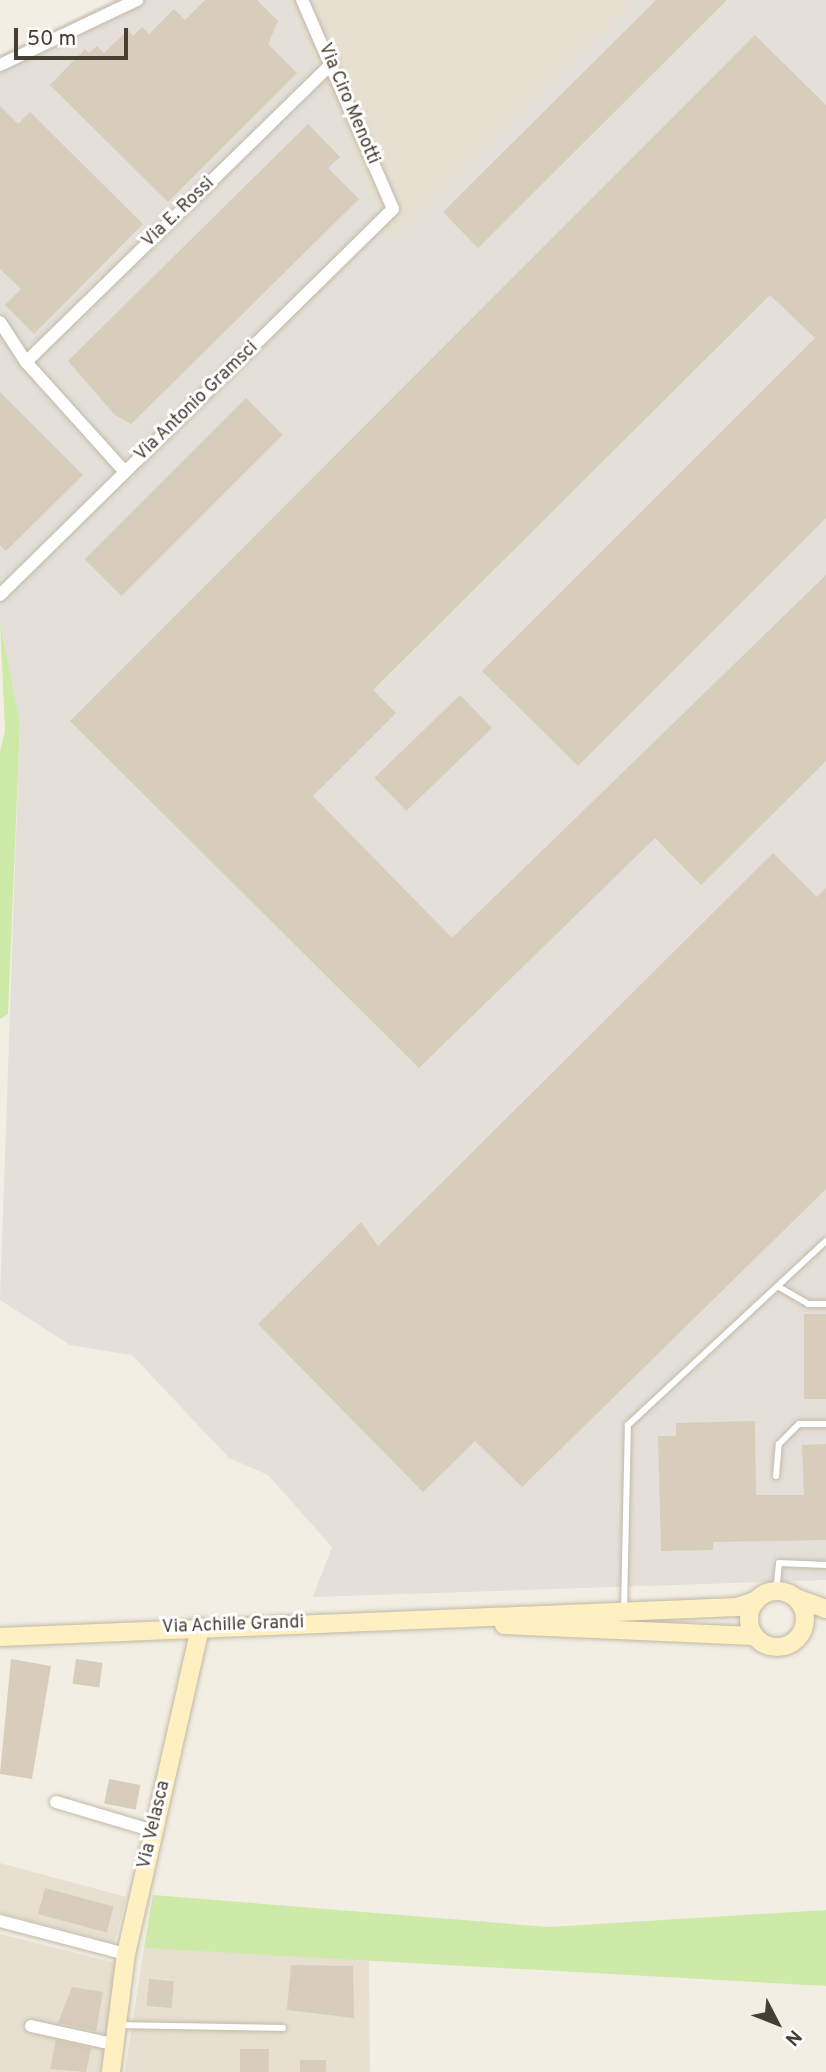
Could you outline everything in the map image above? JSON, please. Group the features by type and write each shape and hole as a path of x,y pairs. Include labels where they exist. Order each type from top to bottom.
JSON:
{"street":[{"path":"0,65 137,0"},
{"name":"Via Ciro Menotti","path":"302,0 332,63 393,209"},
{"name":"Via E. Rossi","path":"26,362 332,63"},
{"name":"Via Antonio Gramsci","path":"0,595 393,209"},
{"path":"0,321 26,362 125,472"},
{"path":"776,1592 826,1609"},
{"name":"Via Achille Grandi","path":"0,1637 737,1607 776,1592"},
{"path":"796,1598 804,1612 802,1632"},
{"path":"754,1636 750,1617 757,1600"},
{"name":"Via Achille Grandi","path":"466,1619 545,1632 725,1630 754,1636 781,1647 826,1618"},
{"name":"Via Velasca","path":"111,2072 112,2044 117,2025 125,1954 200,1627"},
{"path":"56,1802 154,1831"},
{"path":"0,1921 125,1954"},
{"path":"32,2026 112,2044"}],"lane":[{"path":"624,1612 623,1435 826,1241"},
{"path":"779,1287 808,1304 826,1304"},
{"path":"776,1476 779,1444 799,1424 826,1424"},
{"path":"776,1592 779,1563 826,1565"},
{"path":"117,2025 283,2028"}],"shaded area":[{"path":"114,0 289,0 390,240 634,0 826,0 826,1580 313,1597 332,1547 268,1475 229,1458 132,1355 70,1345 0,1300 20,723 0,621 0,55"},
{"path":"289,0 634,0 390,241"},
{"path":"0,1863 127,1897 114,1943 0,1913"},
{"path":"0,1934 116,1963 101,2072 0,2072"},
{"path":"144,1948 369,1956 370,2072 125,2072"}],"green space":[{"path":"0,621 20,723 8,1014 0,1019 0,752 5,730"},
{"path":"153,1895 549,1927 826,1910 826,1986 144,1948"}],"building":[{"path":"205,0 257,0 278,21 268,44 297,73 168,202 50,85 85,49 89,53 97,46 104,53 128,30 133,36 142,27 149,34 174,9 185,20"},
{"path":"656,0 727,0 478,248 443,212"},
{"path":"755,35 826,105 826,518 578,766 482,671 815,338 770,295 373,690 396,713 313,796 452,938 826,575 826,761 701,885 655,838 419,1068 70,721"},
{"path":"0,106 18,124 30,112 143,224 34,334 5,305 21,289 0,269"},
{"path":"308,124 340,157 328,168 359,199 131,424 115,415 68,361"},
{"path":"0,392 83,475 6,551 0,545"},
{"path":"246,398 283,435 122,596 85,559"},
{"path":"460,695 492,728 406,811 374,778"},
{"path":"773,853 817,897 826,888 826,1189 522,1487 475,1441 423,1492 258,1324 361,1222 378,1246"},
{"path":"804,1314 826,1314 826,1399 804,1399"},
{"path":"755,1421 756,1495 804,1495 802,1445 826,1444 826,1540 713,1542 713,1550 661,1551 658,1436 676,1436 676,1423"},
{"path":"11,1659 51,1666 32,1779 0,1774"},
{"path":"76,1659 103,1663 99,1688 73,1684"},
{"path":"109,1779 140,1785 136,1810 104,1804"},
{"path":"45,1888 114,1906 107,1932 38,1914"},
{"path":"291,1965 353,1966 354,2018 287,2010"},
{"path":"149,1979 174,1981 172,2008 147,2006"},
{"path":"72,1987 103,1992 96,2031 58,2023"},
{"path":"56,2040 91,2048 86,2072 50,2069"},
{"path":"240,2049 269,2049 269,2072 240,2072"},
{"path":"300,2060 326,2060 326,2072 300,2072"}]}
